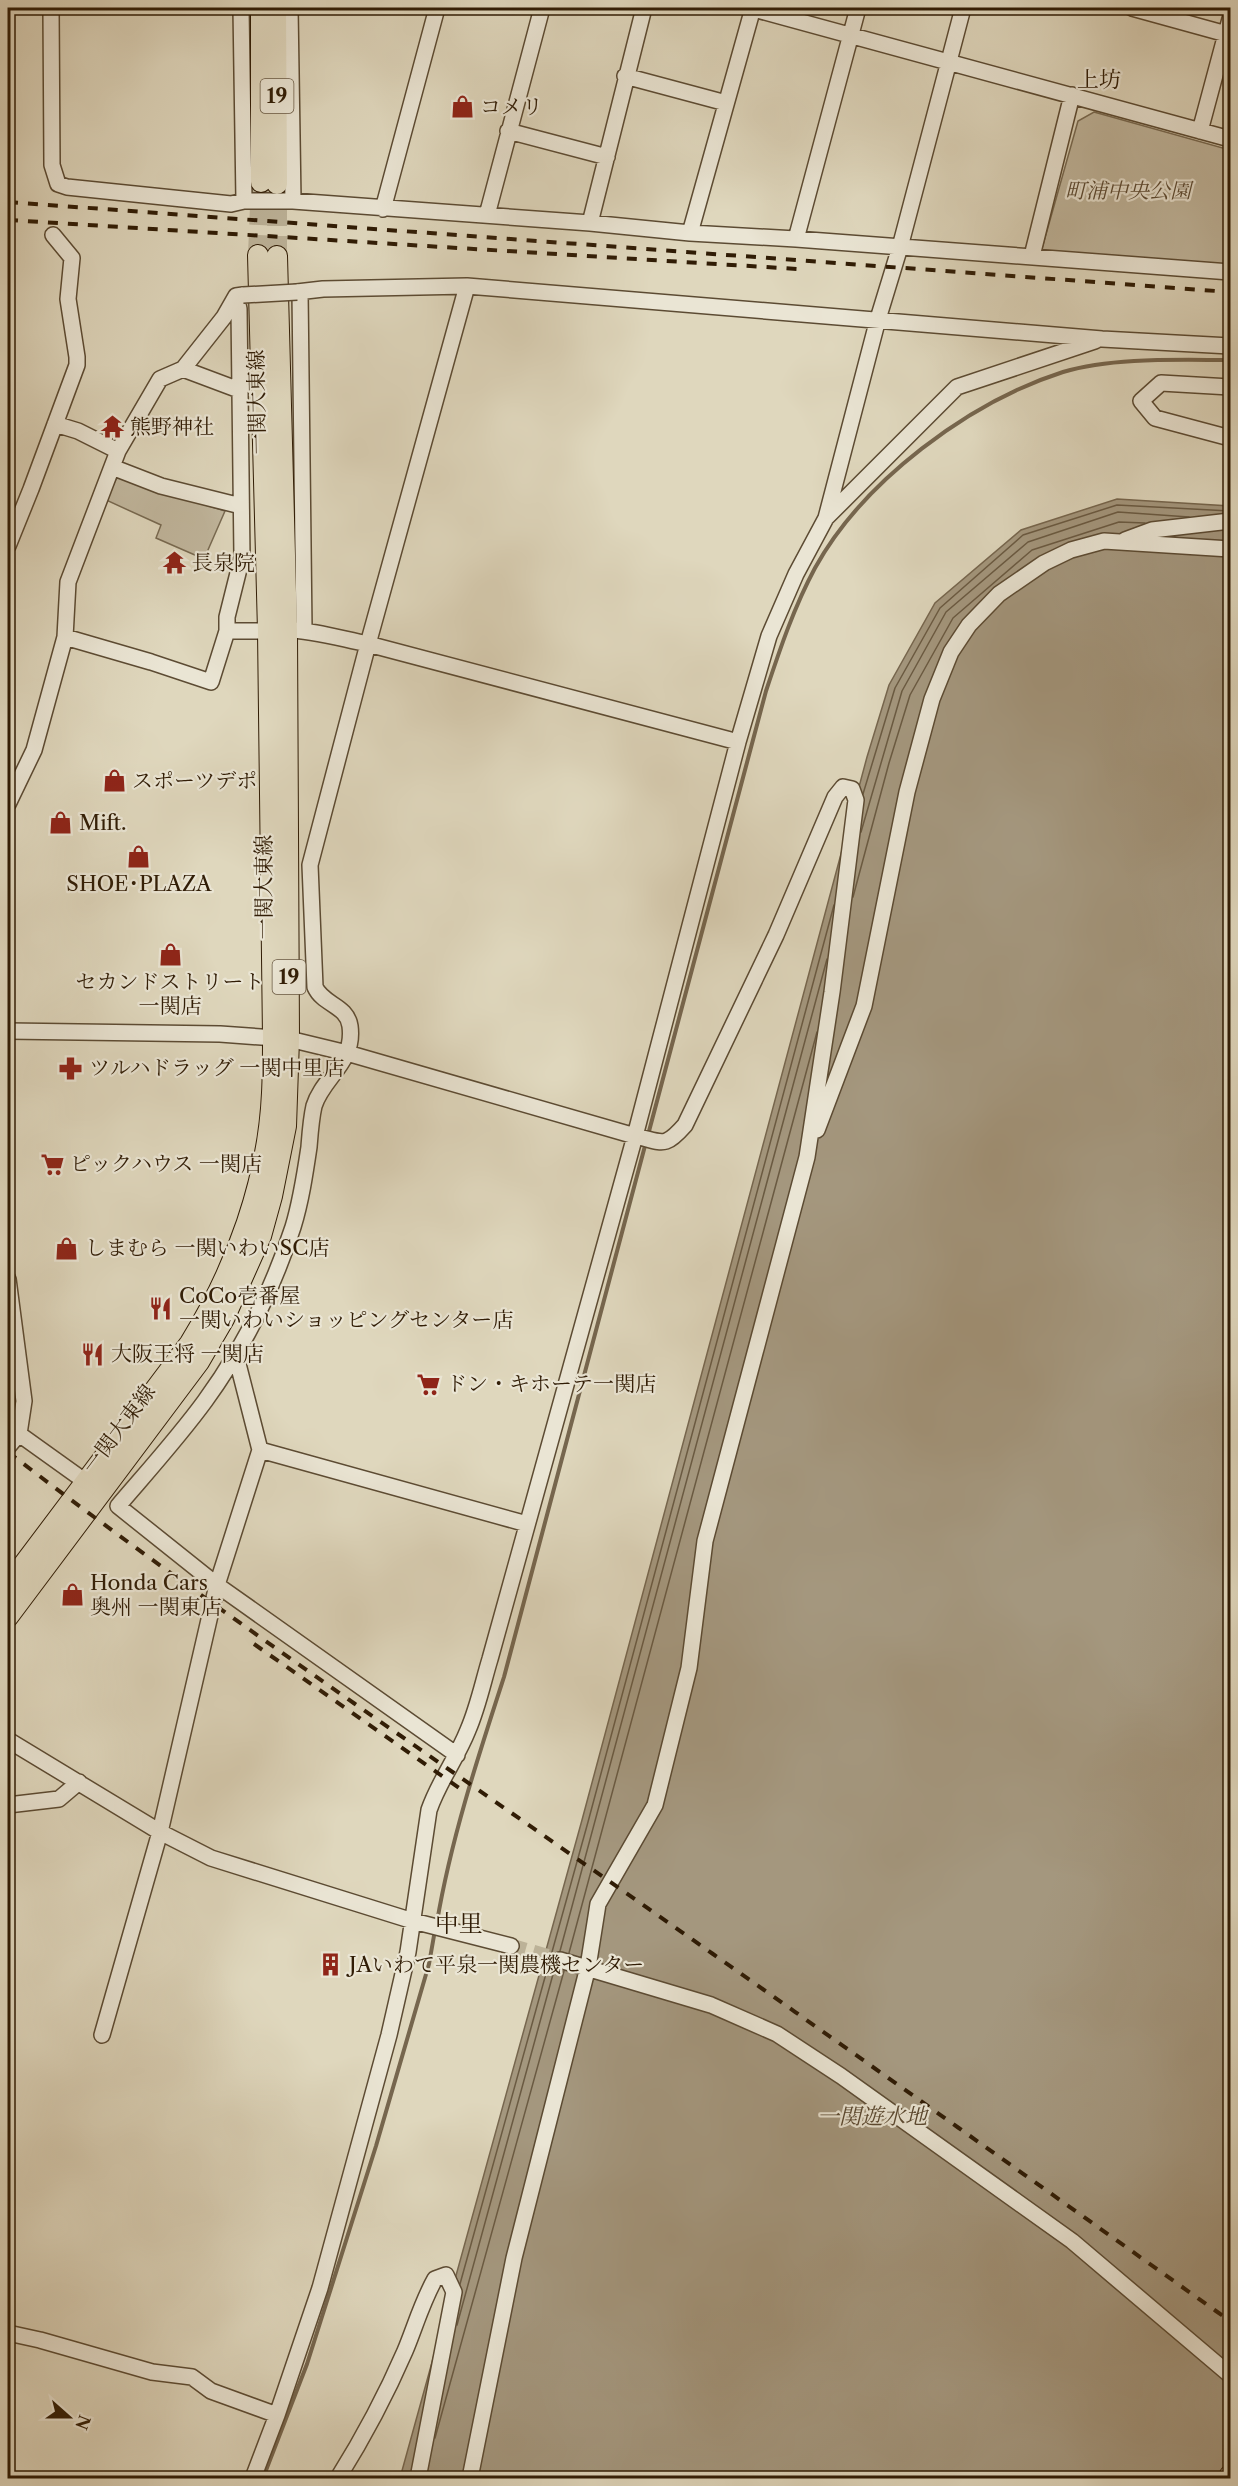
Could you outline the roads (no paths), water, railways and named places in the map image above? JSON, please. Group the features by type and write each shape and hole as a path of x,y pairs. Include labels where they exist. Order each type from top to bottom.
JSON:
{"main road":[{"name":"19","path":"261,8 269,183 276,8"},
{"name":"一関大東線","path":"8,1617 199,1362 224,1319 261,1236 272,1196 286,1126 281,1038 286,630 267,255"},
{"name":"一関大東線","path":"8,1585 190,1343 214,1304 236,1255 267,1142 281,1038"}],"street":[{"path":"51,8 52,165 58,184 67,187 231,204 244,201 293,201 1230,273"},
{"path":"241,8 244,201"},
{"path":"290,8 293,201"},
{"path":"383,209 437,8"},
{"path":"488,215 508,131 542,8"},
{"path":"590,223 625,76 644,8"},
{"path":"690,233 752,8 1230,139"},
{"path":"796,238 858,8"},
{"path":"253,2478 320,2288 389,2035 408,1952 429,1810 437,1788 457,1755 469,1729 638,1137 738,742 769,636 796,574 826,518 963,8"},
{"path":"1132,8 1229,29 1200,131"},
{"path":"625,76 726,103"},
{"path":"1032,256 1072,95"},
{"path":"508,131 607,157"},
{"path":"8,546 72,382 77,357 68,299 72,258 53,236"},
{"path":"457,1755 217,1585 118,1506 205,1402 236,1356 263,1301 293,1228 304,1182 314,1108 318,1095 339,1069 347,1053 350,1028 348,1017 344,1011 320,997 315,987 310,865 466,286"},
{"path":"8,804 34,750 66,637 68,582 118,452 160,379 183,369 240,296 323,289 466,286 1102,339 1230,346"},
{"path":"286,630 299,292"},
{"path":"66,637 211,682 227,631 227,617 242,557 240,296"},
{"path":"826,518 957,387 1102,339"},
{"path":"183,369 239,390"},
{"path":"1230,387 1161,383 1141,401 1155,418 1230,438"},
{"path":"55,424 78,431 118,452"},
{"path":"112,467 161,486 241,506"},
{"path":"1119,542 1152,530 1230,521"},
{"path":"470,2478 514,2258 588,1967 598,1904 655,1805 689,1668 705,1541 807,1157 864,1006 907,792 932,699 951,652 969,625 999,594 1044,563 1071,550 1104,541 1230,549"},
{"path":"227,631 286,630 368,644 738,742"},
{"path":"8,1031 84,1031 281,1038 347,1053 660,1143 671,1141 685,1125 776,935 835,797 843,787 852,789 856,800 832,992 807,1157"},
{"path":"8,1279 24,1398 19,1434 8,1447"},
{"path":"102,2035 160,1832 217,1585 260,1450 236,1356"},
{"path":"19,1434 86,1482"},
{"path":"260,1450 527,1524"},
{"path":"8,1740 160,1832 211,1858 413,1921 512,1946"},
{"path":"8,1805 59,1799 79,1782"},
{"path":"560,1960 711,2005 777,2034 841,2076 1072,2241 1230,2375"},
{"path":"338,2478 362,2439 404,2353 435,2279 446,2275 454,2292 418,2478"},
{"path":"8,2333 152,2372 192,2377 212,2391 277,2415"}],"water":[{"name":"一関遊水地","path":"1117,499 1230,506 1230,2478 400,2478 582,1820 867,757 889,685 935,603 1021,530"}],"waterway":[{"path":"648,1135 766,691 800,598 815,568 836,536 861,505 922,449 956,424 1027,385 1063,372 1103,364 1146,360 1230,360"},
{"path":"437,1922 457,1829 504,1677 646,1142"},
{"path":"263,2478 307,2364 376,2146 429,1964 435,1930"}],"tunnel":[{"path":"258,255 261,182"},
{"path":"277,184 277,256"},
{"path":"511,1946 560,1960"}],"railway":[{"path":"8,202 1230,292"},
{"path":"8,220 797,269"},
{"path":"8,1452 278,1650 723,1961 1230,2321"},
{"path":"254,1644 462,1790"}],"place":[{"name":"コメリ","path":"462,107"},
{"name":"熊野神社","path":"112,427"},
{"name":"長泉院","path":"174,563"},
{"name":"スポーツデポ","path":"114,781"},
{"name":"Mift.","path":"61,823"},
{"name":"SHOE･PLAZA","path":"139,856"},
{"name":"セカンドストリート 一関店","path":"170,954"},
{"name":"ツルハドラッグ 一関中里店","path":"71,1068"},
{"name":"ピックハウス 一関店","path":"52,1164"},
{"name":"しまむら 一関いわいSC店","path":"67,1248"},
{"name":"CoCo壱番屋 一関いわいショッピングセンター店","path":"161,1308"},
{"name":"大阪王将 一関店","path":"93,1354"},
{"name":"ドン・キホーテ一関店","path":"428,1384"},
{"name":"Honda Cars 奥州 一関東店","path":"72,1595"},
{"name":"JAいわて平泉一関農機センター","path":"331,1965"}],"district":[{"name":"上坊","path":"1099,79"},
{"name":"中里","path":"459,1924"}],"park label":[{"name":"町浦中央公園","path":"1128,191"}]}
